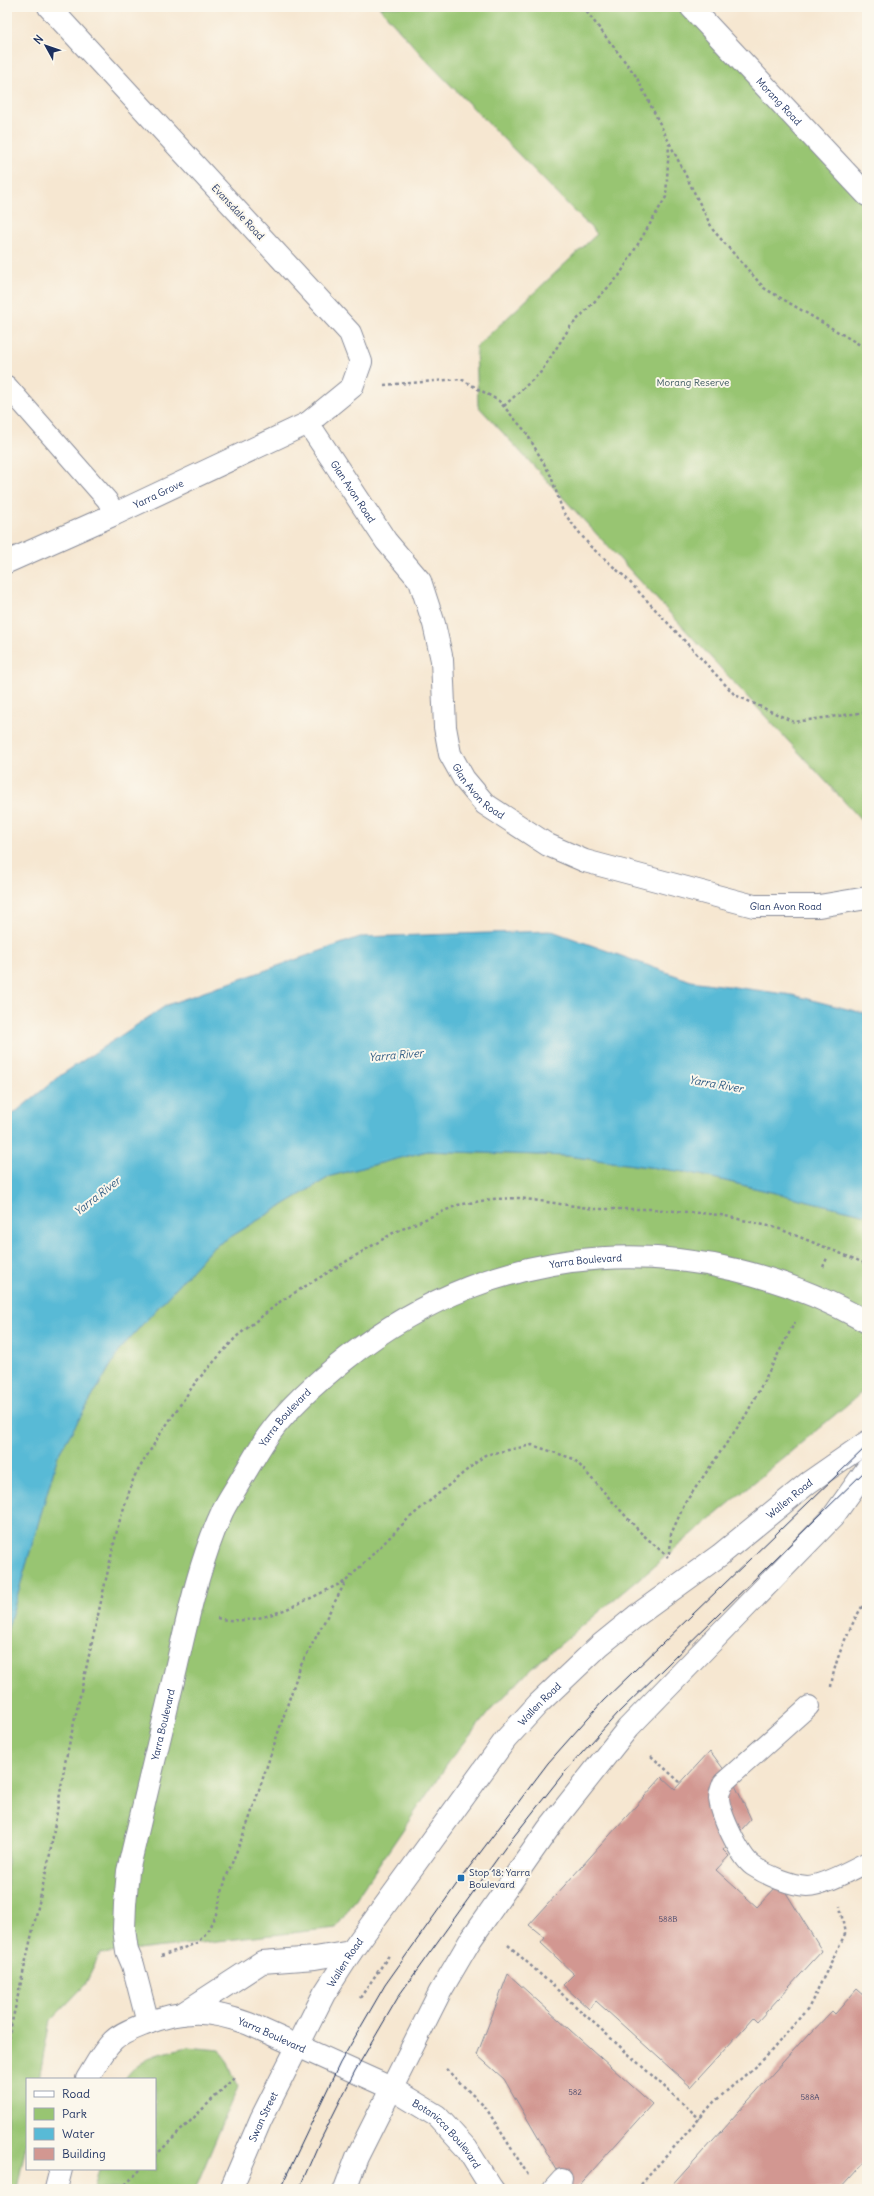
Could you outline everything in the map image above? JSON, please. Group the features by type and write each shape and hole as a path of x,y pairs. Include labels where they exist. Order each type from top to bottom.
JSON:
{"street":[{"name":"Evansdale Road","path":"49,7 350,333 361,362 352,387"},
{"name":"Morang Road","path":"691,7 867,195"},
{"path":"308,423 352,387"},
{"name":"Yarra Grove","path":"7,562 115,514 308,423"},
{"name":"Glan Avon Road","path":"308,423 386,541 420,581 434,624 442,660 445,727 450,754 464,779 485,804 548,845 585,861 754,906 819,906 867,898"},
{"name":"Yarra Boulevard","path":"148,2023 127,1951 124,1929 128,1872 200,1565 224,1508 270,1432 314,1384 374,1336 430,1304 517,1270 570,1259 644,1257 686,1260 726,1266 769,1278 811,1294 867,1322"},
{"name":"Wallen Road","path":"297,2046 324,1994 351,1952 506,1739 538,1704 599,1646 636,1616 720,1554 808,1483 867,1442"},
{"path":"345,2189 357,2157 390,2088 440,1992 471,1939 534,1848 628,1728 832,1518 867,1469"},
{"path":"182,2014 262,1962 316,1958 351,1952"},
{"name":"Yarra Boulevard","path":"88,2078 98,2060 114,2040 136,2027 166,2015 201,2012 236,2019 390,2088"},
{"name":"Swan Street","path":"231,2189 261,2119 297,2046"},
{"name":"Botanicca Boulevard","path":"390,2088 437,2116 467,2149 492,2189"},
{"path":"56,2189 61,2170"}],"lane":[{"path":"7,386 107,500 115,514"},
{"path":"809,1706 723,1784 719,1797 722,1813 740,1849 752,1865 784,1881 808,1886 841,1876 867,1862"}],"path":[{"path":"583,7 636,76 713,230 764,288 867,349"},
{"path":"504,406 541,372 570,327 619,276 666,197 669,143"},
{"path":"352,387 461,379 498,401 526,432 551,476 563,512 585,540 625,577 735,695 794,722 867,712"},
{"path":"555,1203 595,1209 651,1209 720,1215 777,1228 867,1264"},
{"path":"132,1965 197,1944 207,1932 216,1914 226,1878 248,1820 300,1667 346,1581 408,1518 485,1455 532,1445 574,1458 641,1533 670,1559 672,1534 685,1503 746,1415 811,1294 827,1258"},
{"path":"189,1611 232,1622 265,1617 346,1581"},
{"path":"831,1691 836,1661 854,1620 867,1598"},
{"path":"651,1756 681,1783"},
{"path":"636,2189 714,2102 766,2057 809,2007 845,1934 840,1906"},
{"path":"508,1945 700,2119"},
{"path":"360,1998 390,1954"},
{"path":"864,1995 867,1990"},
{"path":"446,2069 486,2108 532,2182"},
{"path":"156,2155 236,2076"},
{"path":"121,2189 140,2170"}],"green space":[{"name":"Morang Reserve","path":"379,7 691,7 867,195 867,826 478,406 476,347 597,234 426,60"},
{"path":"427,1151 568,1156 692,1173 867,1215 867,1388 532,1668 488,1713 449,1762 336,1928 100,1954 85,1985 50,2021 39,2078 26,2078 26,2144 17,2189 7,2189 7,1631 58,1455 121,1348 212,1248 331,1176"},
{"path":"188,2047 219,2050 228,2062 238,2087 195,2189 94,2189 99,2170 156,2170 156,2078 126,2078 131,2071 145,2060 161,2053"}],"water":[{"name":"Yarra River","path":"552,931 691,981 792,995 867,1014 867,1215 692,1173 568,1156 427,1151 331,1176 212,1248 121,1348 58,1455 7,1631 7,1119 61,1075 167,1005 360,937"}],"building":[{"path":"710,1751 734,1783 751,1819 723,1850 729,1856 716,1870 757,1907 780,1883 822,1951 757,2022 753,2018 691,2087 596,2001 589,2009 563,1985 574,1974 541,1943 545,1938 529,1925 662,1777 675,1789"},
{"path":"508,1974 652,2104 576,2189 568,2189 504,2079 477,2055"},
{"path":"857,1989 867,1998 867,2159 840,2189 669,2189 809,2033 810,2034 832,2011 835,2014"}],"tram line":[{"path":"280,2189 340,2063 385,1985 461,1878 548,1763 603,1701 867,1446"},
{"path":"299,2189 319,2143 355,2071 400,1994 507,1845 563,1774 618,1713 867,1469"}],"place":[{"name":"Stop 18: Yarra Boulevard","path":"461,1878"}]}
